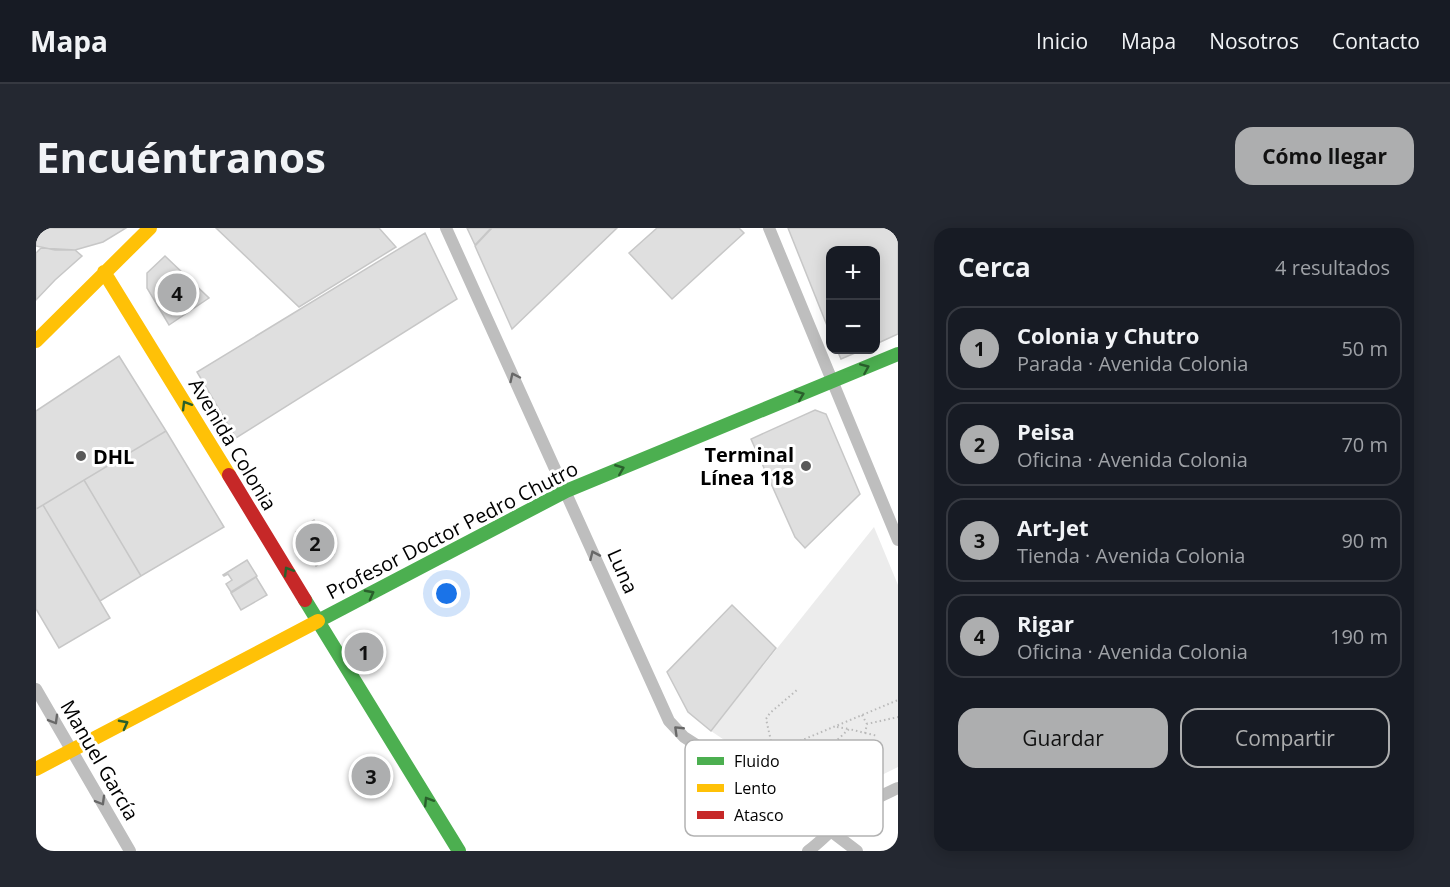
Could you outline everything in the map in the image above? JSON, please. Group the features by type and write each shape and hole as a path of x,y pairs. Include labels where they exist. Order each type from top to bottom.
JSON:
{"street":[{"path":"36,341 150,228"},
{"name":"Luna","path":"446,228 669,720 689,740"},
{"path":"769,228 898,540"},
{"name":"Avenida Colonia","path":"104,273 459,851"},
{"name":"Profesor Doctor Pedro Chutro","path":"36,770 566,491 898,354"},
{"name":"Manuel García","path":"36,689 130,851"},
{"path":"883,795 898,788"},
{"path":"808,851 826,836"},
{"name":"Luna","path":"836,836 857,851"}],"path":[{"path":"771,740 766,719 797,690"},
{"path":"802,740 898,700"},
{"path":"862,715 867,724 865,733"},
{"path":"867,724 898,717"},
{"path":"835,726 878,736"},
{"path":"837,740 849,729"}],"shaded area":[{"path":"874,527 898,585 898,767 883,774 883,740 724,740 711,731"}],"building":[{"path":"36,228 126,228 103,242 75,250 55,250 36,246"},
{"path":"216,228 379,228 396,247 299,307"},
{"path":"467,228 491,228 475,245"},
{"path":"492,228 617,228 512,329 475,246"},
{"path":"657,228 739,228 744,233 672,299 629,253"},
{"path":"788,228 898,228 898,334 880,342 880,246 826,246 826,323"},
{"path":"425,233 457,299 236,438 197,372"},
{"path":"41,248 75,250 82,256 36,300 36,253"},
{"path":"165,256 209,298 169,325 147,288 147,273"},
{"path":"839,354 853,354 841,359"},
{"name":"DHL","path":"119,356 166,431 36,509 36,411"},
{"name":"Terminal Línea 118","path":"815,410 826,414 860,494 805,548 795,537 751,439"},
{"path":"166,431 224,527 141,576 84,480"},
{"path":"84,480 141,576 100,601 43,505"},
{"path":"43,505 110,618 59,648 36,609 36,509"},
{"path":"314,520 334,554 316,566 296,532"},
{"path":"247,560 257,576 231,592 226,584 232,580 228,574 223,575"},
{"path":"256,577 267,595 241,610 231,593"},
{"path":"732,605 776,648 711,731 688,712 667,672"}],"traffic: fast":[{"path":"318,621 566,491 898,354"},
{"path":"305,600 459,851"}],"traffic: slow":[{"path":"36,341 150,228"},
{"path":"104,272 229,475"},
{"path":"36,769 318,621"}],"traffic: jam":[{"path":"229,475 305,600"}],"place":[{"name":"Rigar","path":"177,293"},
{"name":"DHL","path":"81,456"},
{"name":"Terminal Línea 118","path":"806,466"},
{"name":"Peisa","path":"315,543"},
{"name":"Colonia y Chutro","path":"364,652"},
{"name":"Art-Jet","path":"371,776"}]}
